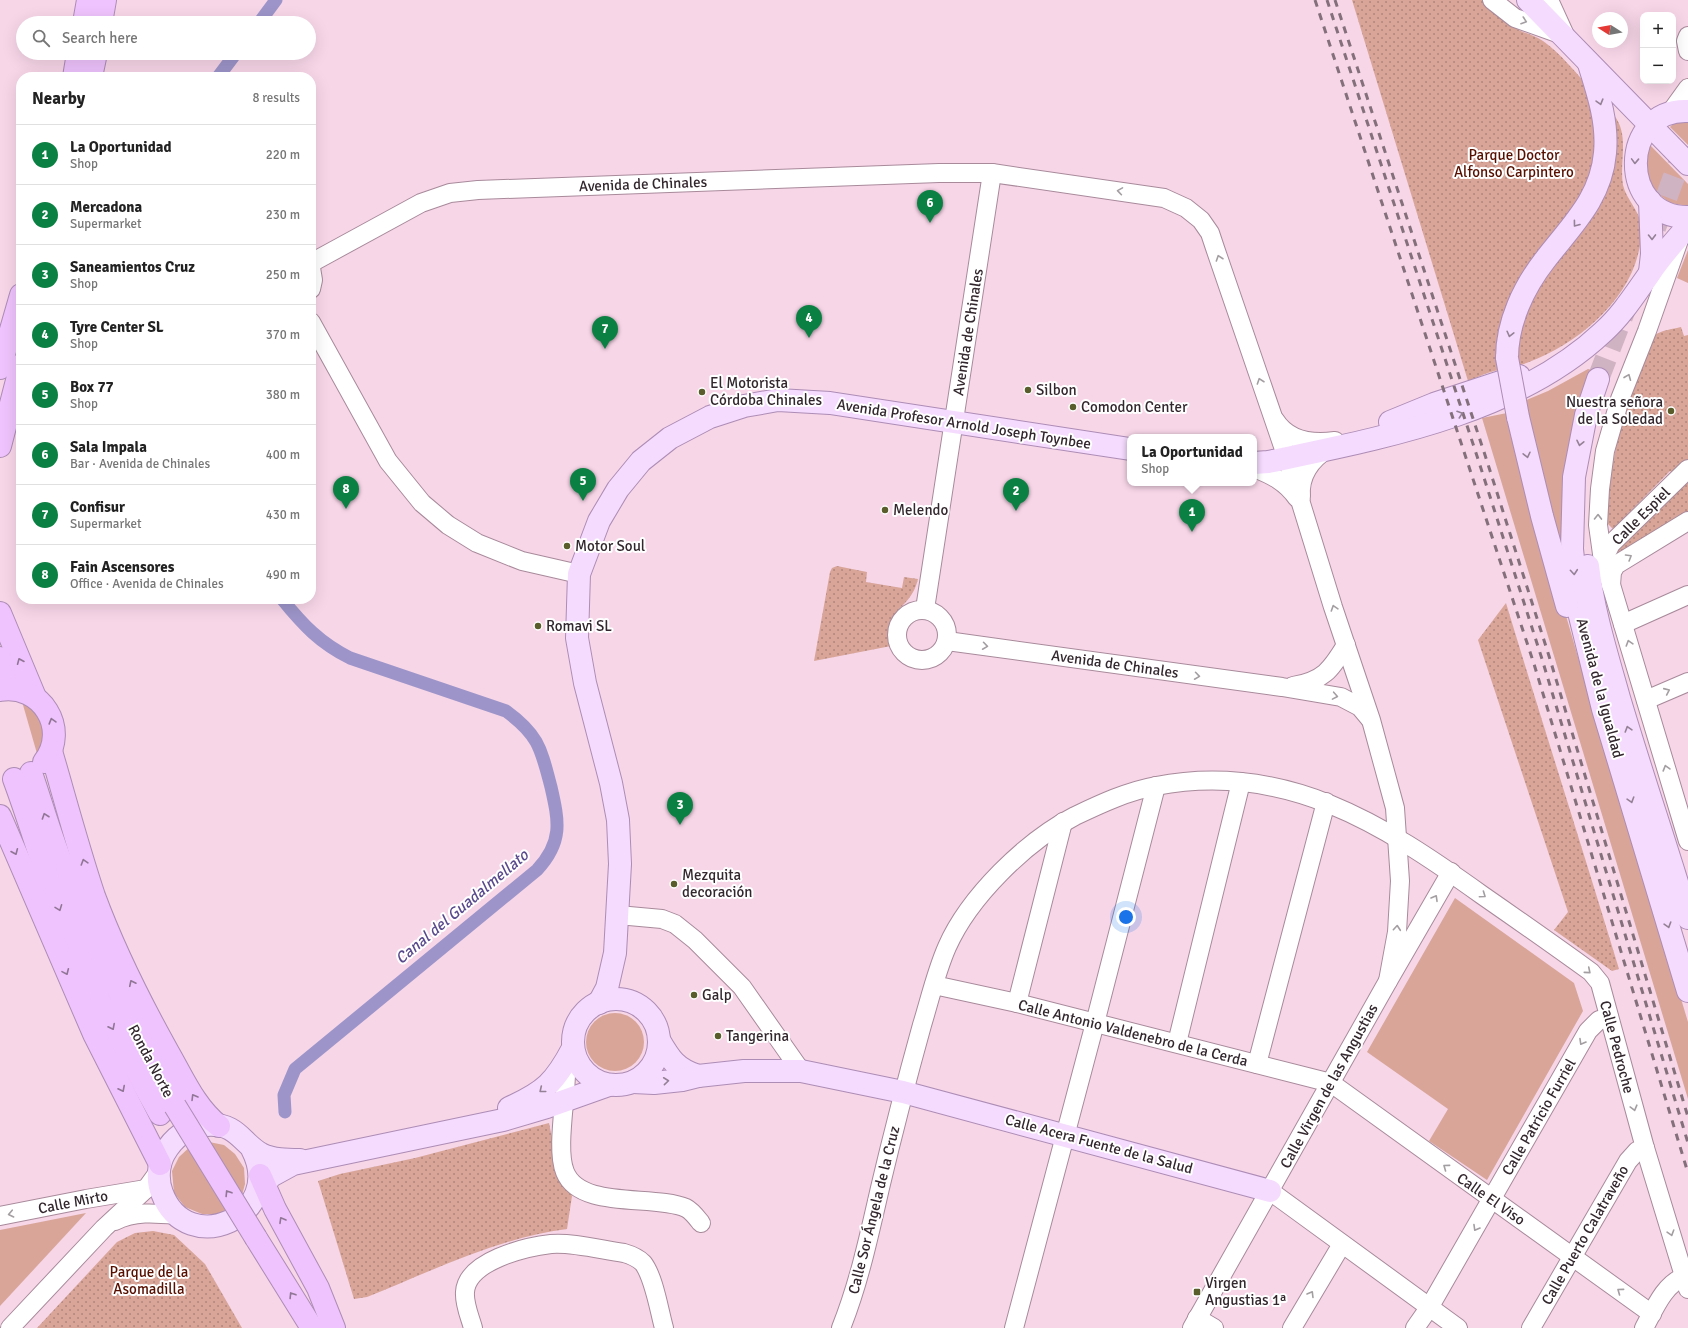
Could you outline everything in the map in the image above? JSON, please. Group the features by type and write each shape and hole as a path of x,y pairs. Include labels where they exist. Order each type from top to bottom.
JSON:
{"highway":[{"path":"85,16 88,0"},
{"path":"102,16 105,0"},
{"path":"75,72 77,60"},
{"path":"92,72 95,60"},
{"path":"0,368 16,312"},
{"path":"0,446 16,383"},
{"path":"0,613 35,697 48,711 53,723 54,736 51,750 42,764 15,776"},
{"path":"0,658 3,690 22,691 35,697"},
{"path":"51,750 95,897 118,954 148,1016 192,1096 204,1114 219,1126"},
{"name":"Ronda Norte","path":"15,776 60,859 90,936 140,1041 168,1110 256,1238 312,1328"},
{"path":"0,816 94,1034 159,1167"},
{"path":"260,1184 318,1288 334,1328"}],"main road":[{"path":"1538,3 1564,38 1688,164"},
{"path":"1589,64 1602,110 1605,128 1605,154 1600,180 1585,211 1546,259 1527,287 1509,334 1507,358 1518,417 1558,574 1586,670 1603,709"},
{"path":"1257,463 1286,458 1331,446 1434,404 1564,362 1591,343 1612,324 1630,302 1650,272 1686,225 1650,201 1640,188 1635,172 1635,155 1641,139 1650,126 1679,112"},
{"path":"1650,201 1652,254 1650,272"},
{"name":"Avenida de la Igualdad","path":"1688,918 1646,787 1602,640 1594,605 1588,567 1586,527 1589,477 1599,425 1605,381 1586,415 1578,453 1572,501 1572,549 1578,608 1603,709 1688,991"},
{"name":"Avenida Profesor Arnold Joseph Toynbee","path":"599,1002 607,988 615,953 620,864 618,820 611,783 584,683 577,638 579,574 599,521 618,489 641,461 670,438 710,417 744,406 778,400 830,403 954,424 1127,449"},
{"name":"Avenida Profesor Arnold Joseph Toynbee","path":"615,953 622,984 632,1002"},
{"path":"260,1184 257,1157 252,1149 238,1134 219,1126 208,1125 185,1131 168,1147 159,1167 159,1181 163,1195 170,1208 177,1215 190,1223 201,1226 224,1225 244,1213 260,1184 277,1171 304,1160 461,1128 509,1118 609,1085 626,1085 633,1082 650,1070 657,1056 659,1040 654,1022 641,1007 632,1002 621,999 610,999 599,1002 583,1014 577,1023 569,1055 562,1071 541,1091 513,1106 461,1128"},
{"name":"Calle Acera Fuente de la Salud","path":"659,1040 677,1066 685,1072 698,1076"},
{"path":"569,1055 590,1078 609,1085"},
{"name":"Calle Acera Fuente de la Salud","path":"633,1082 654,1083 682,1080 698,1076 759,1071 801,1071 903,1092 1065,1134 1270,1191"},
{"path":"252,1149 269,1157 304,1160"}],"street":[{"path":"1492,0 1515,18 1564,38"},
{"path":"1688,36 1686,41 1688,51"},
{"path":"1679,112 1688,88"},
{"name":"Avenida de Chinales","path":"316,259 421,203 450,193 510,189 923,174 992,173 1156,196 1175,202 1194,213 1210,233 1271,412 1346,645 1328,672 1321,678 1312,682 1282,687"},
{"name":"Avenida de Chinales","path":"925,610 992,173"},
{"name":"Avenida de la Igualdad","path":"1686,225 1620,399 1609,433 1600,489 1598,525 1599,541 1612,588 1646,700 1682,803 1688,840"},
{"path":"316,331 388,461 422,503 448,525 477,543 522,561 579,574"},
{"name":"Avenida de Chinales","path":"1271,412 1285,432 1298,439 1313,442 1326,442 1331,446 1320,454 1306,471 1301,485 1301,503"},
{"name":"Calle Espiel","path":"1606,568 1605,556 1611,544 1688,468"},
{"name":"Avenida de Chinales","path":"1257,469 1283,482 1301,503"},
{"name":"Calle Espiel","path":"1612,588 1611,576 1616,565 1688,521"},
{"path":"1623,624 1688,595"},
{"path":"925,610 940,617 947,632 947,641 938,655 930,659 922,661 909,657 900,648 897,641 898,624 910,612 925,610"},
{"name":"Avenida de Chinales","path":"947,641 1282,687 1341,697 1360,707 1371,720"},
{"name":"Calle Virgen de las Angustias","path":"1346,645 1371,720 1395,808 1400,881 1397,932 1388,980"},
{"path":"1646,700 1688,682"},
{"name":"Calle Pedroche","path":"1063,822 1118,797 1156,786 1201,781 1241,782 1281,788 1326,802 1398,838 1451,872 1591,972 1600,983 1645,1148 1686,1283"},
{"path":"1177,1043 1241,782"},
{"path":"1014,1328 1156,786"},
{"path":"1257,1064 1326,802"},
{"name":"Avenida de la Igualdad","path":"1670,859 1682,803"},
{"path":"1018,1003 1063,822"},
{"name":"Calle Sor Ángela de la Cruz","path":"841,1328 861,1271 903,1092 934,985 948,946 968,911 1000,872 1026,849 1063,822"},
{"name":"Calle Virgen de las Angustias","path":"1194,1323 1388,980 1451,872"},
{"path":"618,915 662,919 675,924 695,940 742,987 801,1071"},
{"name":"Calle Antonio Valdenebro de la Cerda","path":"934,985 1018,1003 1331,1083"},
{"name":"Calle Patricio Furriel","path":"1415,1328 1429,1308 1492,1200 1588,1031 1599,1020 1609,1017"},
{"path":"569,1055 561,1150 565,1172 576,1187 595,1195 680,1206 692,1213 701,1223"},
{"name":"Calle El Viso","path":"1331,1083 1571,1256 1648,1321"},
{"name":"Calle Puerto Calatraveño","path":"1531,1328 1571,1256 1628,1161 1637,1151 1645,1148"},
{"path":"10,1328 104,1228 146,1189 159,1167"},
{"name":"Calle Mirto","path":"0,1216 86,1198 146,1189"},
{"name":"Calle Acera Fuente de la Salud","path":"1270,1191 1458,1328"},
{"path":"104,1228 128,1215 148,1213 177,1215"},
{"path":"473,1328 466,1304 465,1292 468,1280 471,1276 479,1268 494,1259 550,1244 624,1253 635,1257 643,1263 649,1274 664,1328"},
{"path":"1292,1328 1342,1244"},
{"path":"1648,1321 1667,1290 1677,1280 1686,1283"},
{"path":"1194,1323 1214,1328"}],"green space":[{"name":"Parque Doctor Alfonso Carpintero","path":"1352,0 1485,0 1500,16 1515,28 1543,41 1556,52 1568,63 1614,115 1622,131 1623,185 1636,210 1641,226 1639,249 1632,271 1621,291 1606,310 1589,327 1570,341 1529,362 1500,369 1468,381"},
{"path":"1688,120 1688,145 1670,127 1674,123"},
{"path":"1650,145 1688,184 1688,206 1670,203 1651,188 1645,159"},
{"path":"1688,250 1688,283 1677,278"},
{"path":"1681,327 1684,336 1688,335 1688,459 1674,474 1670,471 1613,529 1607,523 1608,501 1617,441 1634,383 1647,348 1655,335"},
{"path":"1588,369 1592,370 1567,575 1519,403 1548,391"},
{"path":"1507,413 1578,657 1688,1022 1688,1099 1482,418"},
{"path":"1688,477 1688,516 1617,555 1616,550"},
{"path":"837,566 867,572 866,582 902,588 904,577 918,579 910,597 899,609 892,622 890,632 891,646 814,661 830,572 832,568"},
{"path":"1506,603 1619,969 1612,971 1554,930 1568,912 1478,640"},
{"path":"21,698 29,701 46,726 38,757"},
{"path":"1455,898 1574,983 1583,1011 1487,1180 1429,1141 1448,1109 1367,1052"},
{"path":"609,1013 621,1013 636,1021 644,1036 644,1048 636,1063 621,1071 609,1071 594,1063 586,1048 586,1036 594,1021"},
{"path":"549,1123 557,1162 572,1196 567,1229 541,1233 490,1248 440,1266 367,1297 354,1299 318,1181 340,1174 415,1158"},
{"path":"209,1142 224,1145 235,1154 244,1168 245,1184 241,1199 219,1214 202,1214 185,1207 174,1193 172,1171 179,1157 193,1144"},
{"path":"86,1213 0,1306 0,1230"},
{"name":"Parque de la Asomadilla","path":"153,1231 174,1235 205,1264 242,1328 37,1328 117,1242 135,1233"}],"waterway":[{"name":"Canal del Guadalmellato","path":"264,16 276,0"},
{"name":"Canal del Guadalmellato","path":"222,72 231,60"},
{"name":"Canal del Guadalmellato","path":"285,1112 284,1095 295,1069 537,870 551,850 557,831 556,811 541,753 532,736 517,720 506,711 350,658 321,640 297,617 286,604"}],"tunnel":[{"path":"1655,228 1688,139"},
{"path":"1598,379 1625,309"}],"railway":[{"path":"1315,0 1534,664 1688,1173"},
{"path":"1327,0 1542,659 1688,1143"},
{"path":"1335,0 1485,455 1549,656 1688,1117"}],"place":[{"name":"Sala Impala","path":"930,223"},
{"name":"Tyre Center SL","path":"809,338"},
{"name":"Confisur","path":"605,349"},
{"name":"Silbon","path":"1028,390"},
{"name":"El Motorista Córdoba Chinales","path":"702,392"},
{"name":"Comodon Center","path":"1073,407"},
{"name":"Nuestra señora de la Soledad","path":"1671,411"},
{"name":"Box 77","path":"583,501"},
{"name":"Fain Ascensores","path":"346,509"},
{"name":"Melendo","path":"885,510"},
{"name":"Mercadona","path":"1016,511"},
{"name":"La Oportunidad","path":"1192,532"},
{"name":"Motor Soul","path":"567,546"},
{"name":"Romavi SL","path":"538,626"},
{"name":"Saneamientos Cruz","path":"680,825"},
{"name":"Mezquita decoración","path":"674,884"},
{"name":"Galp","path":"694,995"},
{"name":"Tangerina","path":"718,1036"},
{"name":"Virgen Angustias 1ª","path":"1197,1292"}]}
